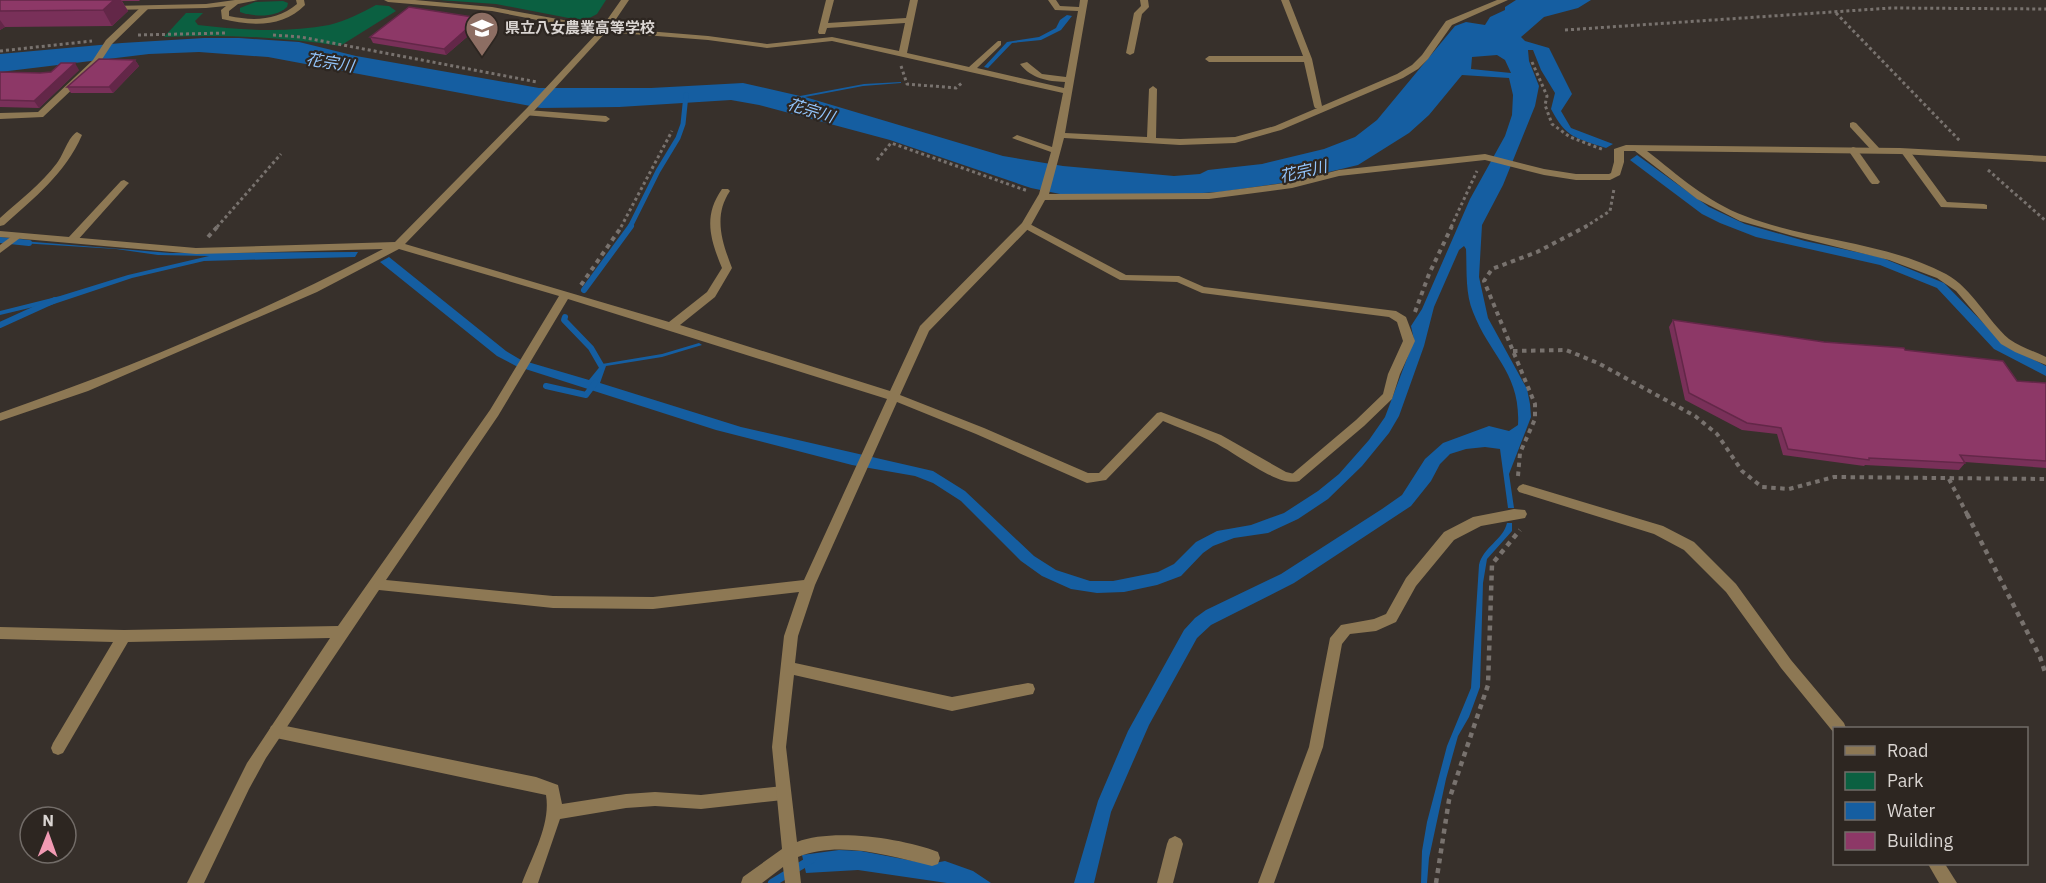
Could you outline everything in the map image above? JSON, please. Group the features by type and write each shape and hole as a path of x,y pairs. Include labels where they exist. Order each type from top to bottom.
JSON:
{"street":[{"path":"206,6 226,0"},
{"path":"101,8 206,6 254,0"},
{"path":"237,2 225,10 225,16 238,21 254,21 285,17 301,5 300,0"},
{"path":"388,0 492,9 604,30 708,38 767,46 832,39 1068,91"},
{"path":"0,417 84,388 313,290 398,245 529,111 548,85 604,30 625,0"},
{"path":"821,39 830,0"},
{"path":"903,54 914,0"},
{"path":"793,883 779,747 791,636 808,585 924,329 1026,225 1043,196 1060,135 1082,4 1059,8 1052,0"},
{"path":"1131,53 1138,13 1145,7 1144,0"},
{"path":"1285,0 1308,58 1318,106"},
{"path":"1060,135 1210,143 1234,140 1278,128 1400,76 1415,67 1425,57 1449,23 1504,0"},
{"path":"0,116 40,115 96,62 111,40 145,8"},
{"path":"824,26 910,20"},
{"path":"975,70 998,43"},
{"path":"1209,59 1308,58"},
{"path":"1024,64 1030,73 1036,76 1070,80"},
{"path":"1151,140 1153,89"},
{"path":"529,111 606,118"},
{"path":"1853,124 1877,151"},
{"path":"0,223 63,166 71,153 77,135"},
{"path":"1017,138 1055,156"},
{"path":"1043,196 1147,198 1209,196 1292,185 1339,173 1456,158 1485,157 1576,177 1610,177 1615,175 1619,149 1637,148 1853,150 2046,159"},
{"path":"1637,148 1705,201 1741,219 1889,255 1943,277 1959,290 2006,342 2046,361"},
{"path":"1853,150 1875,182"},
{"path":"1906,152 1945,209 1984,207"},
{"path":"72,240 124,183"},
{"path":"671,326 707,299 722,282 727,268 718,247 714,218 718,200 725,191"},
{"path":"0,234 196,250 398,245 671,326 892,396 981,431 1087,478 1102,477 1161,416 1217,438 1283,477 1295,478 1388,396 1409,341 1404,324 1392,314 1202,290 1179,279 1124,278 1026,225"},
{"path":"0,250 16,236"},
{"path":"195,883 260,755 374,584 526,365 569,296"},
{"path":"1523,489 1658,530 1689,546 1731,588 1786,664 1837,727"},
{"path":"1266,883 1316,747 1335,642 1346,629 1376,625 1391,618 1412,582 1449,536 1478,521 1521,514"},
{"path":"374,584 553,602 653,603 808,585"},
{"path":"0,633 124,636 342,632"},
{"path":"58,748 124,636"},
{"path":"787,667 952,704 1028,689"},
{"path":"276,731 536,784 553,790 556,801 554,813 530,883"},
{"path":"554,813 626,801 655,799 700,802 783,793"},
{"path":"749,883 790,853 803,848 838,842 865,844 932,858"},
{"path":"1165,883 1175,844"},
{"path":"1937,865 1949,883"}],"path":[{"path":"1565,30 1891,8 2046,9"},
{"path":"1835,12 1973,155 2046,221"},
{"path":"0,51 111,40 230,33"},
{"path":"270,35 301,38 548,85"},
{"path":"890,51 900,63 907,84 956,88 975,70"},
{"path":"1533,62 1547,96 1546,112 1558,130 1570,137 1620,154"},
{"path":"569,296 620,231 672,131"},
{"path":"877,160 891,143 946,160 1043,196"},
{"path":"196,250 281,154"},
{"path":"1404,324 1415,314 1430,274 1485,157"},
{"path":"1513,351 1566,350 1598,363 1695,416 1717,434 1742,471 1762,487 1790,489 1834,477 2046,479"},
{"path":"1949,479 2040,657 2046,675"}],"green space":[{"path":"439,0 606,0 597,14 584,21 496,4"},
{"path":"283,1 288,3 287,7 271,15 258,16 240,12 240,8 255,2"},
{"path":"376,5 389,6 396,11 340,46 252,37 164,37 186,13 203,13 195,21 198,25 280,30 329,25"}],"water":[{"name":"花宗川","path":"1516,0 1591,0 1578,8 1544,17 1521,37 1525,41 1549,48 1572,94 1561,111 1571,128 1613,144 1606,148 1587,142 1573,136 1562,126 1551,109 1555,93 1541,70 1533,50 1528,50 1529,61 1539,86 1535,106 1503,185 1482,225 1479,277 1488,318 1527,389 1530,404 1531,417 1509,474 1514,508 1508,508 1500,449 1485,447 1450,454 1440,464 1431,481 1411,506 1294,583 1211,625 1197,638 1149,725 1111,812 1094,883 1074,883 1098,801 1128,731 1184,630 1195,618 1206,610 1281,574 1402,495 1425,459 1443,443 1489,426 1509,431 1518,425 1518,407 1510,378 1480,327 1470,305 1464,246 1459,250 1434,307 1424,346 1399,416 1389,433 1362,466 1328,499 1298,519 1268,533 1234,538 1213,546 1181,576 1157,585 1124,592 1097,593 1071,589 1042,576 1021,561 961,501 933,483 915,476 852,465 716,430 516,366 497,356 380,262 389,257 506,351 521,360 589,380 602,364 662,354 699,343 702,345 662,357 606,366 600,383 741,427 933,471 965,491 1034,556 1056,570 1090,581 1113,581 1158,572 1174,564 1196,542 1217,531 1251,525 1284,513 1339,474 1369,440 1385,417 1414,340 1411,326 1422,309 1470,199 1505,136 1512,115 1513,95 1509,78 1462,75 1429,115 1409,133 1358,165 1283,183 1220,192 1060,194 1031,188 890,140 759,105 731,100 619,107 541,108 268,57 199,52 149,54 0,72 0,54 122,43 239,38 299,42 356,56 539,88 651,88 743,83 800,96 864,84 901,82 863,86 805,97 1003,156 1063,166 1174,176 1262,164 1324,149 1355,137 1377,120 1455,26 1466,22 1485,25 1490,17 1505,10 1505,7","holes":["1497,55 1505,60 1511,73 1471,69 1472,57"]},
{"path":"1067,15 1072,16 1061,30 1041,40 1012,43 988,68 984,67 1007,42 1039,37 1056,28 1060,20"},
{"path":"1637,155 1709,207 1745,224 1805,241 1880,257 1944,283 2004,344 2046,366 2046,376 1994,349 1937,288 1880,265 1756,237 1720,223 1702,214 1630,160"},
{"path":"22,241 170,253 358,252 355,257 204,261 132,278 48,306 46,304 0,315 0,311 60,296 128,275 209,256 158,255 116,249 20,243"},
{"path":"1507,523 1512,523 1512,531 1487,559 1483,583 1480,687 1469,717 1458,736 1429,858 1427,883 1421,883 1422,851 1427,822 1447,746 1471,688 1479,565 1484,553 1502,534"},
{"path":"839,850 861,851 929,864 945,861 973,871 991,883 947,883 858,870 806,873 802,855"}],"building":[{"path":"0,0 114,0 103,10 0,11"},
{"path":"409,7 479,18 444,49 370,37"},
{"path":"99,59 135,60 109,87 67,87"},
{"path":"61,63 75,63 34,101 0,100 0,72 51,72"},
{"path":"1673,320 1824,342 1904,348 1905,350 2003,361 2017,381 2046,383 2046,461 1960,455 1965,463 1869,458 1869,460 1788,449 1781,428 1747,423 1689,393"}],"waterway":[{"path":"630,227 658,171 678,138 683,124 686,95"},
{"path":"584,290 631,226"},
{"path":"0,240 29,243"},
{"path":"0,325 55,300"},
{"path":"565,317 564,320 591,348 602,367"},
{"path":"546,386 586,395 595,383"},
{"path":"772,883 812,859"}],"place":[{"name":"県立八女農業高等学校","path":"482,57"}]}
